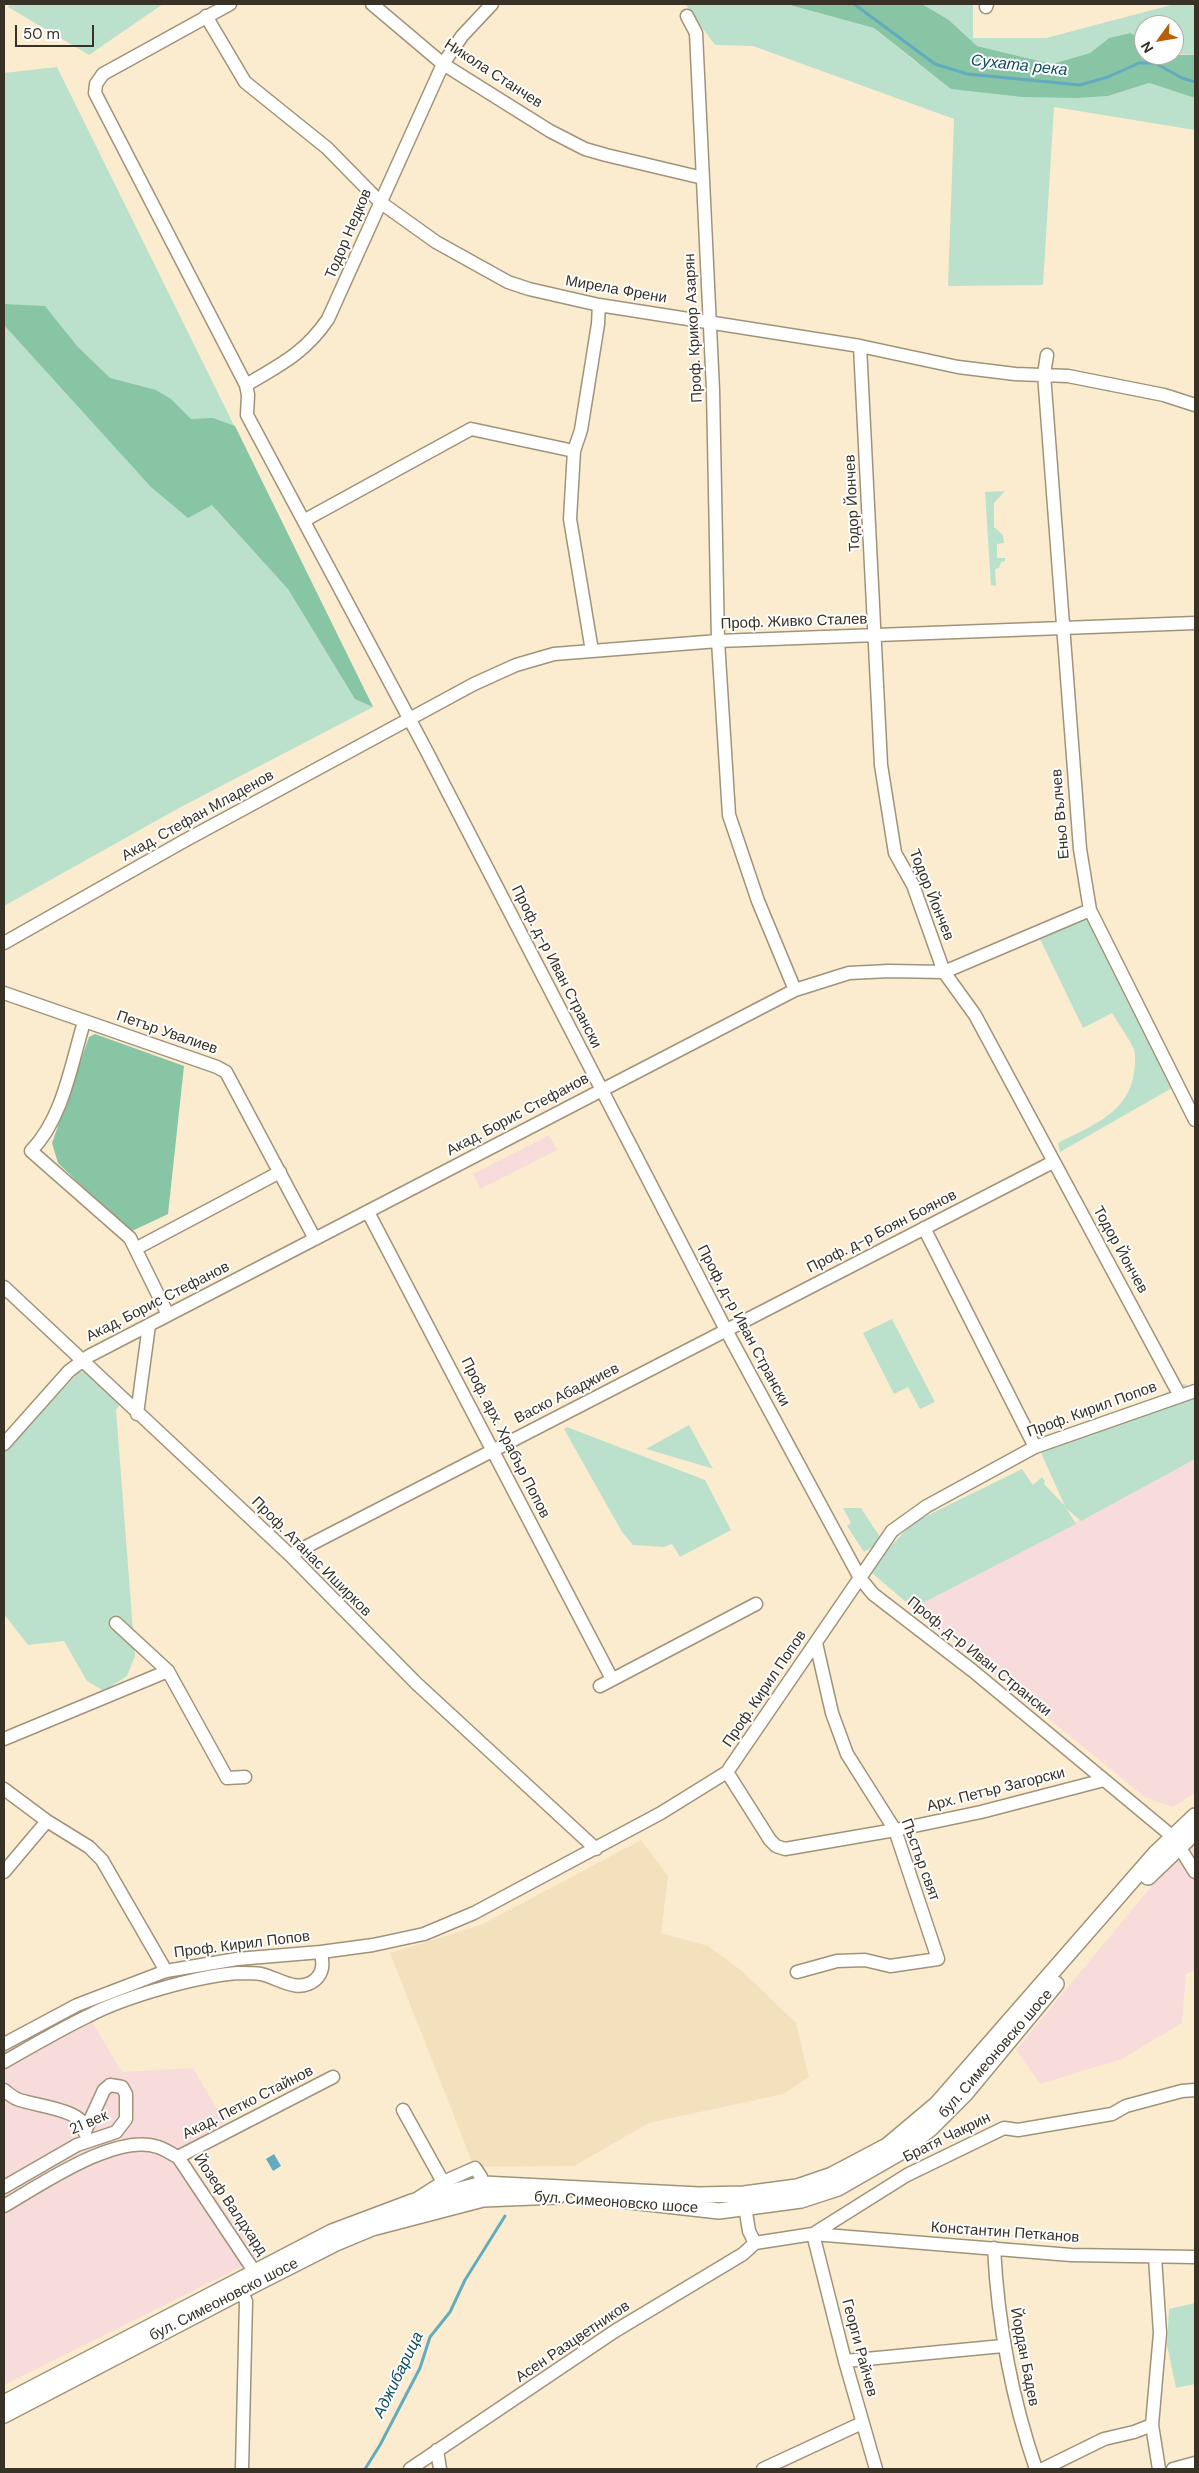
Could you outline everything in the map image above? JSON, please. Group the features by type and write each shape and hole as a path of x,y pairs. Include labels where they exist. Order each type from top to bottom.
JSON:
{"main road":[{"name":"бул. Симеоновско шосе","path":"4,2415 257,2276 332,2232 412,2202 483,2184 700,2195 744,2202 801,2200 838,2188 899,2153 931,2128 964,2094 1135,1891 1195,1816"},
{"name":"бул. Симеоновско шосе","path":"1176,1841 1195,1832"},
{"name":"бул. Симеоновско шосе","path":"257,2276 372,2228 483,2199 562,2196 719,2211 744,2202"},
{"name":"бул. Симеоновско шосе","path":"4,2403 239,2286"}],"street":[{"path":"230,4 157,42 103,74 96,84 95,93 246,386"},
{"name":"Никола Станчев","path":"372,4 443,64 550,131 585,149 606,156 703,178"},
{"name":"Тодор Недков","path":"246,386 298,353 320,331 337,303 380,202 443,64 462,36 492,4"},
{"name":"Мирела Френи","path":"206,16 245,82 327,148 380,202 436,242 508,282 528,289 599,305 860,346 958,367 1015,374 1068,376 1154,394 1195,405"},
{"name":"Проф. Крикор Азарян","path":"687,16 696,33 710,322 718,641 729,816 758,900 795,990"},
{"path":"592,651 570,519 574,451 581,430 598,324 599,305"},
{"name":"Тодор Йончев","path":"860,346 876,635 881,765 896,853 913,885 944,972 975,1015 1052,1162 1180,1396"},
{"name":"Еньо Вълчев","path":"1047,355 1044,374 1062,628 1080,849 1090,910 1195,1120"},
{"name":"Проф. д-р Иван Странски","path":"246,386 248,395 247,414 409,718 726,1330 860,1578 873,1594 973,1671 1176,1841"},
{"path":"305,520 471,429 574,451"},
{"name":"Проф. Живко Сталев","path":"409,718 474,684 516,665 554,654 718,641 1195,623"},
{"name":"Акад. Стефан Младенов","path":"4,943 184,841 409,718"},
{"name":"Акад. Борис Стефанов","path":"4,1444 69,1371 82,1361 795,990 849,973 889,971 944,972 1090,910"},
{"name":"Петър Увалиев","path":"4,993 226,1072 315,1239"},
{"path":"84,1022 61,1099 41,1141 31,1151 130,1238 137,1248 168,1315"},
{"name":"Проф. д-р Боян Боянов","path":"726,1330 1052,1162"},
{"path":"137,1248 280,1172"},
{"name":"Проф. арх. Храбър Попов","path":"368,1212 492,1449 606,1682 756,1604"},
{"path":"924,1228 1035,1446"},
{"name":"Проф. Атанас Иширков","path":"4,1287 290,1555 416,1683 596,1849"},
{"path":"138,1414 149,1325"},
{"name":"Васко Абаджиев","path":"290,1555 492,1449 726,1330"},
{"name":"Проф. Кирил Попов","path":"4,2044 77,2005 166,1971 238,1959 321,1952 373,1945 424,1934 474,1913 596,1849 661,1813 727,1772 892,1531 927,1506 1035,1446 1195,1391"},
{"path":"116,1623 168,1670 227,1778 245,1777"},
{"name":"Пъстър свят","path":"798,1972 836,1961 865,1960 890,1966 938,1959 895,1830 847,1754 832,1713 816,1643"},
{"path":"4,1739 168,1670"},
{"name":"Арх. Петър Загорски","path":"727,1772 776,1846 795,1848 981,1812 1104,1780"},
{"path":"4,1789 47,1821 89,1847 102,1860 166,1971"},
{"path":"4,1872 47,1821"},
{"path":"1176,1841 1195,1872"},
{"name":"Проф. Кирил Попов","path":"4,2062 90,2014 149,1993 196,1980 238,1973 260,1974 290,1985 309,1984 318,1977 323,1967 321,1952"},
{"name":"Акад. Петко Стайнов","path":"178,2157 333,2077"},
{"name":"21 век","path":"4,2187 77,2145 116,2132 126,2119 126,2094 122,2087 114,2085 107,2087 86,2129"},
{"path":"4,2090 17,2099 75,2115 86,2129 83,2139 77,2145"},
{"name":"Братя Чакрин","path":"813,2234 907,2175 1004,2128 1018,2130 1112,2114 1126,2106 1182,2091 1195,2090"},
{"path":"403,2110 443,2182"},
{"name":"Йозеф Валдхард","path":"4,2206 81,2162 130,2145 156,2146 178,2157 257,2276"},
{"name":"бул. Симеоновско шосе","path":"412,2202 443,2182 475,2168 483,2184"},
{"path":"483,2184 483,2199"},
{"path":"744,2202 749,2231 755,2243"},
{"name":"Асен Разцветников","path":"410,2469 615,2331 743,2254 755,2243 813,2234"},
{"name":"Константин Петканов","path":"813,2234 1071,2255 1195,2257"},
{"name":"Георги Райчев","path":"813,2234 845,2361 876,2469"},
{"name":"Йордан Бадев","path":"994,2248 997,2300 1003,2346 1022,2428 1036,2469"},
{"path":"1155,2257 1160,2333 1152,2425 1159,2469"},
{"path":"239,2286 246,2301 242,2469"},
{"path":"845,2361 1003,2346"},
{"path":"763,2469 862,2423"},
{"path":"1043,2469 1104,2438 1134,2432 1152,2425"},
{"path":"437,2450 440,2469"},
{"path":"1173,2469 1195,2463"}],"shaded area":[{"path":"549,1135 557,1150 480,1189 473,1174"},
{"path":"1195,1459 1195,1793 1173,1807 1146,1798 913,1608"},
{"path":"641,1840 668,1876 661,1933 708,1946 742,1971 796,2023 809,2077 783,2094 649,2123 574,2166 474,2167 390,1953 481,1925"},
{"path":"1195,1841 1195,1970 1186,1974 1182,2023 1122,2059 1040,2084 1016,2050 1169,1865"},
{"path":"85,2010 122,2072 193,2068 225,2123 181,2149 259,2258 4,2385 4,2052"}],"green space":[{"path":"11,4 163,4 89,55 8,7"},
{"path":"685,4 786,4 874,28 916,62 1108,96 1149,83 1195,98 1195,130 1054,107 1043,285 948,286 954,119 753,46 715,45"},
{"path":"786,4 922,4 949,20 977,46 1052,64 1090,53 1109,38 1130,33 1134,35 1134,65 1184,65 1184,55 1195,55 1195,98 1149,83 1108,96 1076,98 1023,97 951,89 874,28"},
{"path":"922,4 973,4 973,38 1046,38 1175,4 1195,4 1195,55 1184,54 1184,15 1134,15 1134,35 1130,33 1109,38 1090,53 1052,64 977,46 949,20"},
{"path":"57,67 373,707 179,808 4,906 4,73"},
{"path":"4,304 45,306 77,346 110,378 156,390 171,399 191,419 213,418 235,426 373,707 355,699 288,589 212,505 188,518 151,487 4,325"},
{"path":"1005,491 994,503 994,527 1003,535 1004,543 997,544 997,558 1005,558 1005,561 1001,562 999,568 995,569 996,586 991,585 985,492"},
{"path":"1086,917 1172,1088 1060,1152 1058,1143 1095,1124 1116,1109 1130,1087 1135,1068 1134,1050 1112,1013 1083,1028 1039,937"},
{"path":"95,1034 184,1066 168,1214 130,1232 58,1163 52,1143 89,1037"},
{"path":"892,1319 935,1402 920,1409 908,1387 894,1394 863,1333"},
{"path":"79,1372 86,1372 123,1400 116,1410 135,1656 127,1676 104,1691 87,1681 64,1641 28,1645 4,1614 4,1453"},
{"path":"1184,1384 1195,1388 1195,1459 1081,1521 1066,1508 1076,1524 913,1608 872,1573 888,1549 914,1522 1022,1469 1033,1485 1042,1477 1045,1481 1044,1484 1065,1506 1041,1453"},
{"path":"689,1425 713,1469 646,1449"},
{"path":"567,1427 705,1480 731,1530 680,1557 672,1544 664,1547 633,1545 622,1532 564,1429"},
{"path":"843,1508 861,1508 880,1537 874,1546 864,1552 847,1526 851,1523"},
{"path":"1195,2303 1195,2384 1176,2388 1167,2345 1169,2309"}],"water":[{"path":"274,2154 281,2166 273,2171 266,2159"}],"waterway":[{"name":"Сухата река","path":"854,4 935,64 967,74 1080,85 1108,77 1139,63 1155,63 1182,78 1195,82"},
{"name":"Аджибарица","path":"365,2469 380,2445 420,2368 430,2337 450,2312 465,2280 505,2216"}]}
